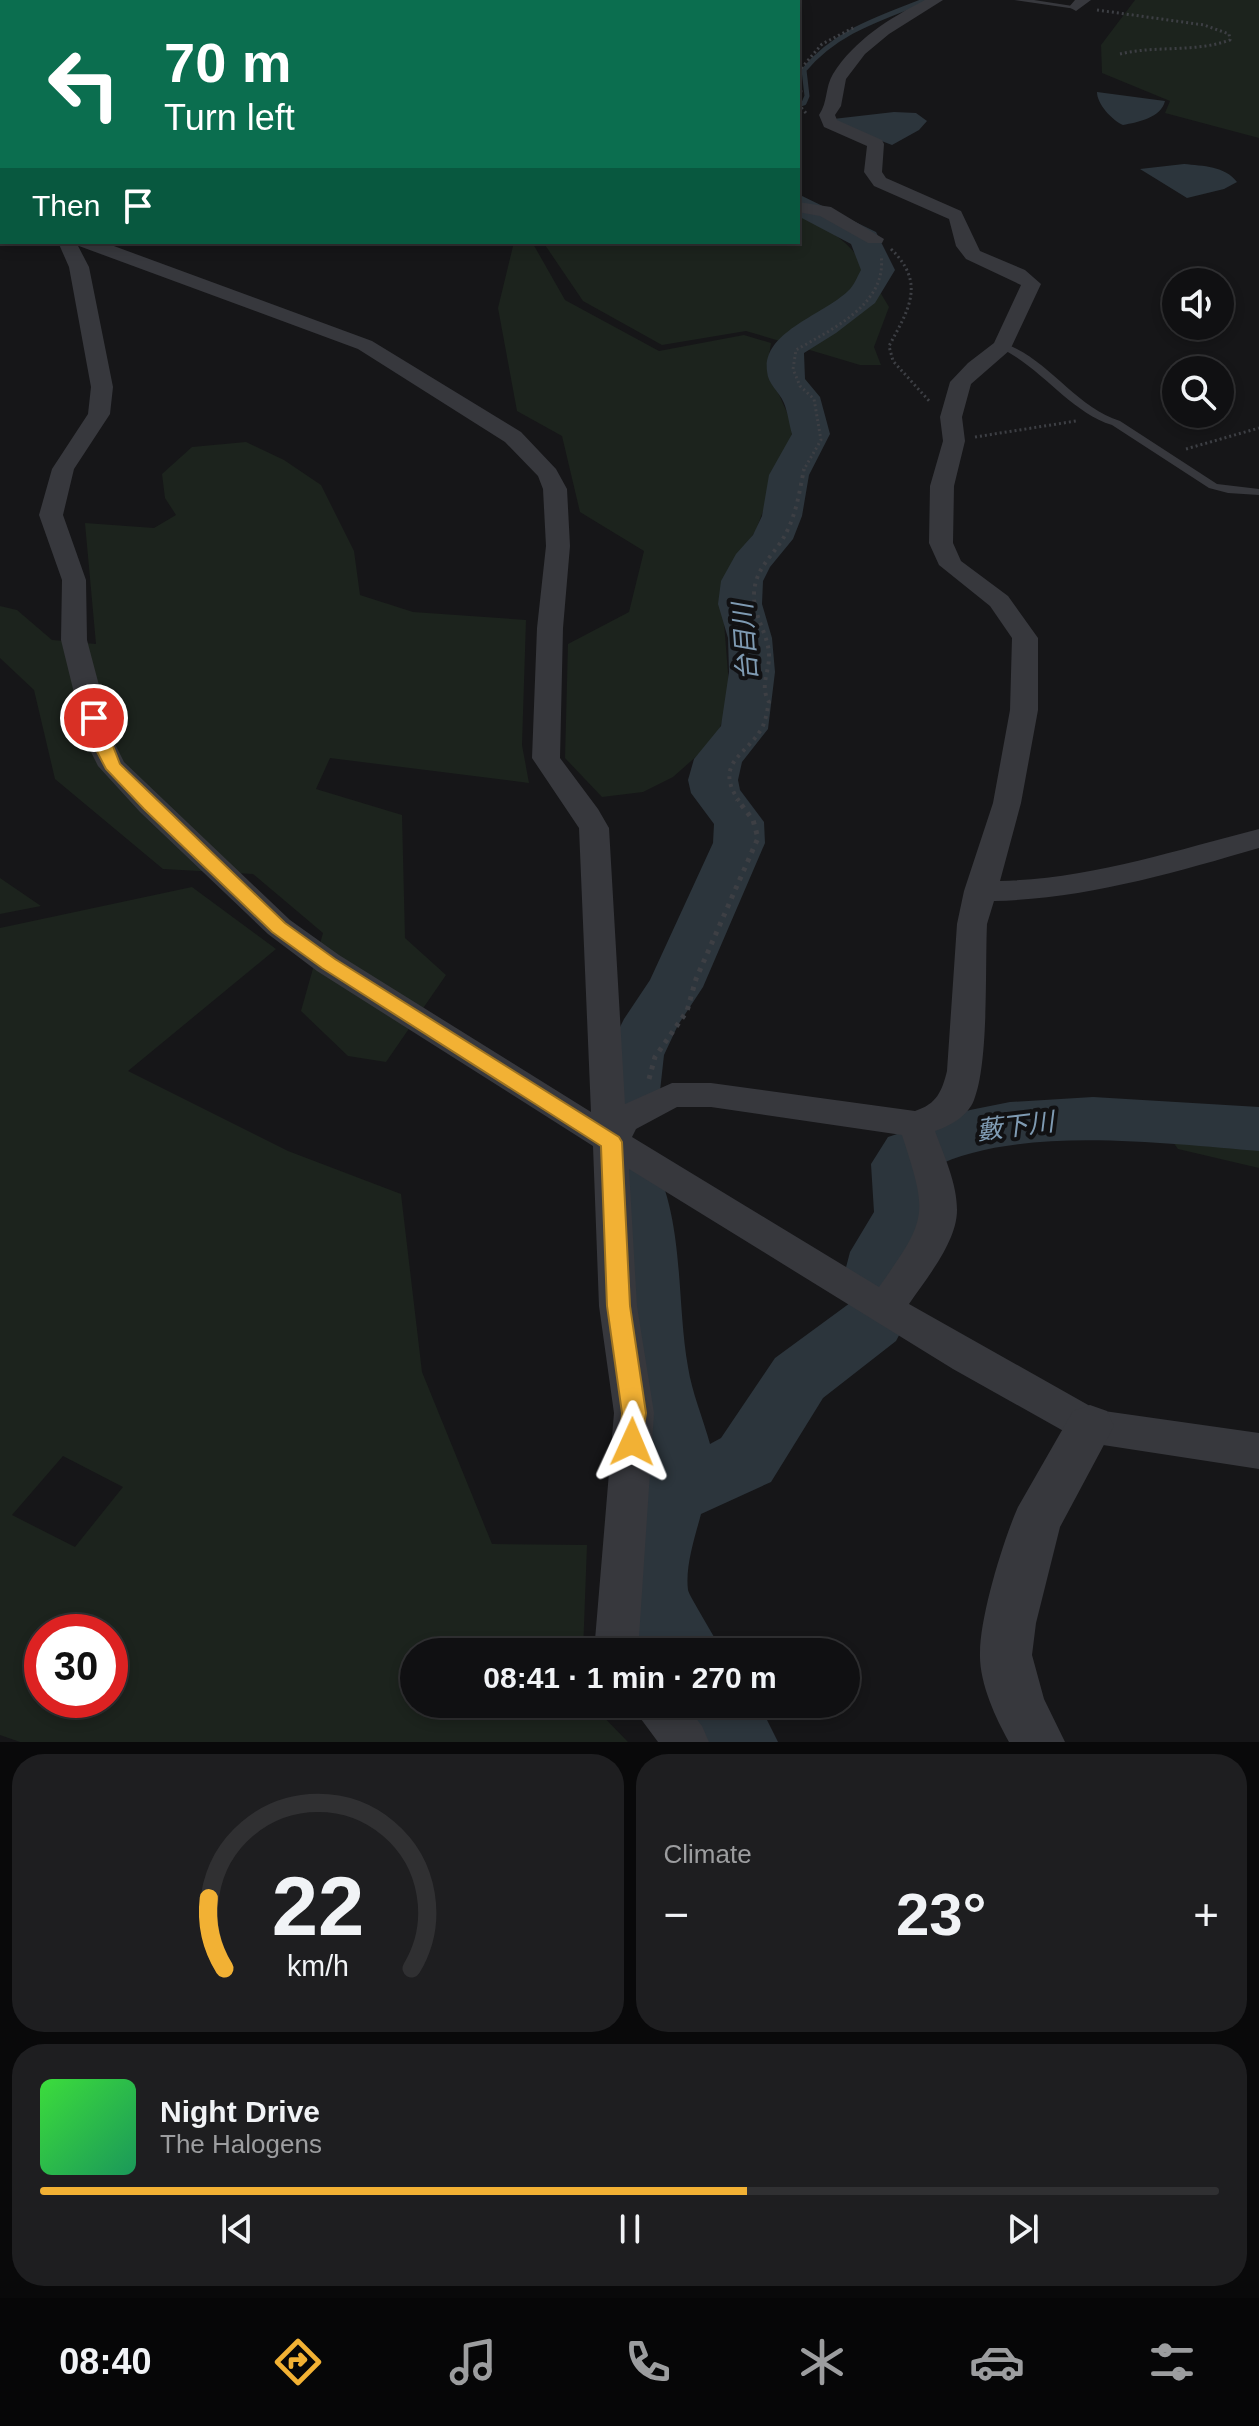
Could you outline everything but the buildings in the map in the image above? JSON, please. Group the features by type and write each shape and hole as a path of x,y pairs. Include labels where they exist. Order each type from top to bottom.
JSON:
{"street":[{"path":"920,1137 957,1100 964,1071 972,924 979,891 1007,803 1024,710 1025,638 999,601 951,565 944,555 941,543 942,486 961,382 1003,346 1031,284 973,255 962,244 959,220 955,215 880,182 873,172 876,144 837,127 827,119 841,73 870,41 899,20 936,0"},
{"path":"805,208 875,239"},
{"path":"68,244 77,259 102,387 102,401 99,414 63,469 51,515 74,580 74,640 100,742 112,766 150,806 279,927 328,963 611,1142 885,1309 1090,1426 1259,1451"},
{"path":"91,244 365,345 513,437 548,474 555,489 558,546 550,628 546,758 588,815 594,828 618,1306 634,1413 617,1638"},
{"path":"979,891 1012,891 1153,868 1259,838"},
{"path":"611,1142 624,1120 672,1095 711,1095 920,1137"},
{"path":"885,1309 922,1254 940,1217 936,1190 920,1137"},
{"path":"1038,1742 1019,1707 1006,1655 1010,1623 1036,1523 1090,1426"},
{"path":"668,1718 686,1742"}],"lane":[{"path":"1017,0 1080,3"},
{"path":"1003,346 1023,355 1100,418 1116,423 1213,486 1259,492"}],"path":[{"path":"1080,3 1204,25 1229,34 1230,40 1197,51 1149,49 1120,54"},
{"path":"875,239 906,260 913,288 912,302 889,346 893,361 953,429 1100,418"},
{"path":"641,1110 655,1057 687,1011 696,979 758,838 755,818 733,793 729,779 731,761 762,728 769,702 763,692 769,654 757,616 754,594 759,569 787,532 798,501 804,467 821,440 814,399 800,386 793,369 796,350 835,327 870,299 882,282 885,265 875,239"},
{"path":"1166,455 1259,428"}],"shaded area":[{"path":"1135,0 1259,0 1259,138 1165,113 1170,101 1102,73 1101,45"},
{"path":"1097,92 1165,101 1154,115 1123,125 1106,111"},
{"path":"894,112 916,113 927,121 919,130 892,145 840,125 833,119"},
{"path":"1184,164 1220,170 1237,182 1224,189 1187,198 1140,169"},
{"path":"800,216 832,233 854,252 889,307 874,347 881,365 860,365 746,331 662,345 583,301 544,244 800,244"},
{"path":"514,244 533,244 565,300 659,351 744,335 771,343 767,368 794,428 756,530 721,585 730,698 716,739 673,777 643,792 602,797 565,758 568,644 629,612 644,551 580,512 562,436 517,411 498,308"},
{"path":"246,442 284,460 321,485 354,551 360,595 413,612 526,620 522,745 529,783 330,758 316,789 402,815 405,938 446,975 386,1062 348,1056 301,1011 323,933 253,874 163,869 55,779 34,690 0,658 0,606 17,610 52,640 96,644 85,523 154,528 176,515 165,498 162,474 192,447"},
{"path":"0,878 41,906 0,914"},
{"path":"192,887 276,949 128,1071 288,1151 401,1194 422,1372 492,1544 587,1545 584,1638 400,1638 400,1718 605,1718 628,1742 20,1742 0,1735 0,928","holes":["63,1456 123,1487 75,1547 12,1515"]},
{"path":"1168,1135 1259,1140 1259,1168 1178,1149"}],"waterway":[{"path":"800,104 807,96 804,70 830,45 860,27 926,0"},
{"name":"台目川","path":"629,1100 635,1055 652,1019 675,987 739,843 739,822 716,793 713,780 718,759 744,729 752,672 750,638 740,604 742,581 751,563 772,539 782,516 789,475 811,434 801,397 787,382 784,367 786,352 792,344 824,326 863,296 878,270 865,239 800,204"},
{"name":"藪下川","path":"875,1279 882,1252 905,1213 902,1164 906,1155 916,1149 970,1132 1051,1120 1135,1120 1259,1129"},
{"name":"台目川","path":"629,1173 639,1216 654,1369 675,1443 673,1483"},
{"name":"藪下川","path":"673,1483 697,1484 746,1460 799,1378 873,1322"},
{"name":"台目川","path":"673,1483 655,1551 650,1600 675,1638"},
{"name":"台目川","path":"723,1718 738,1742"}],"route":[{"path":"94,718 100,742 112,766 150,806 279,927 328,963 611,1142 618,1306 634,1413 632,1442"}]}
